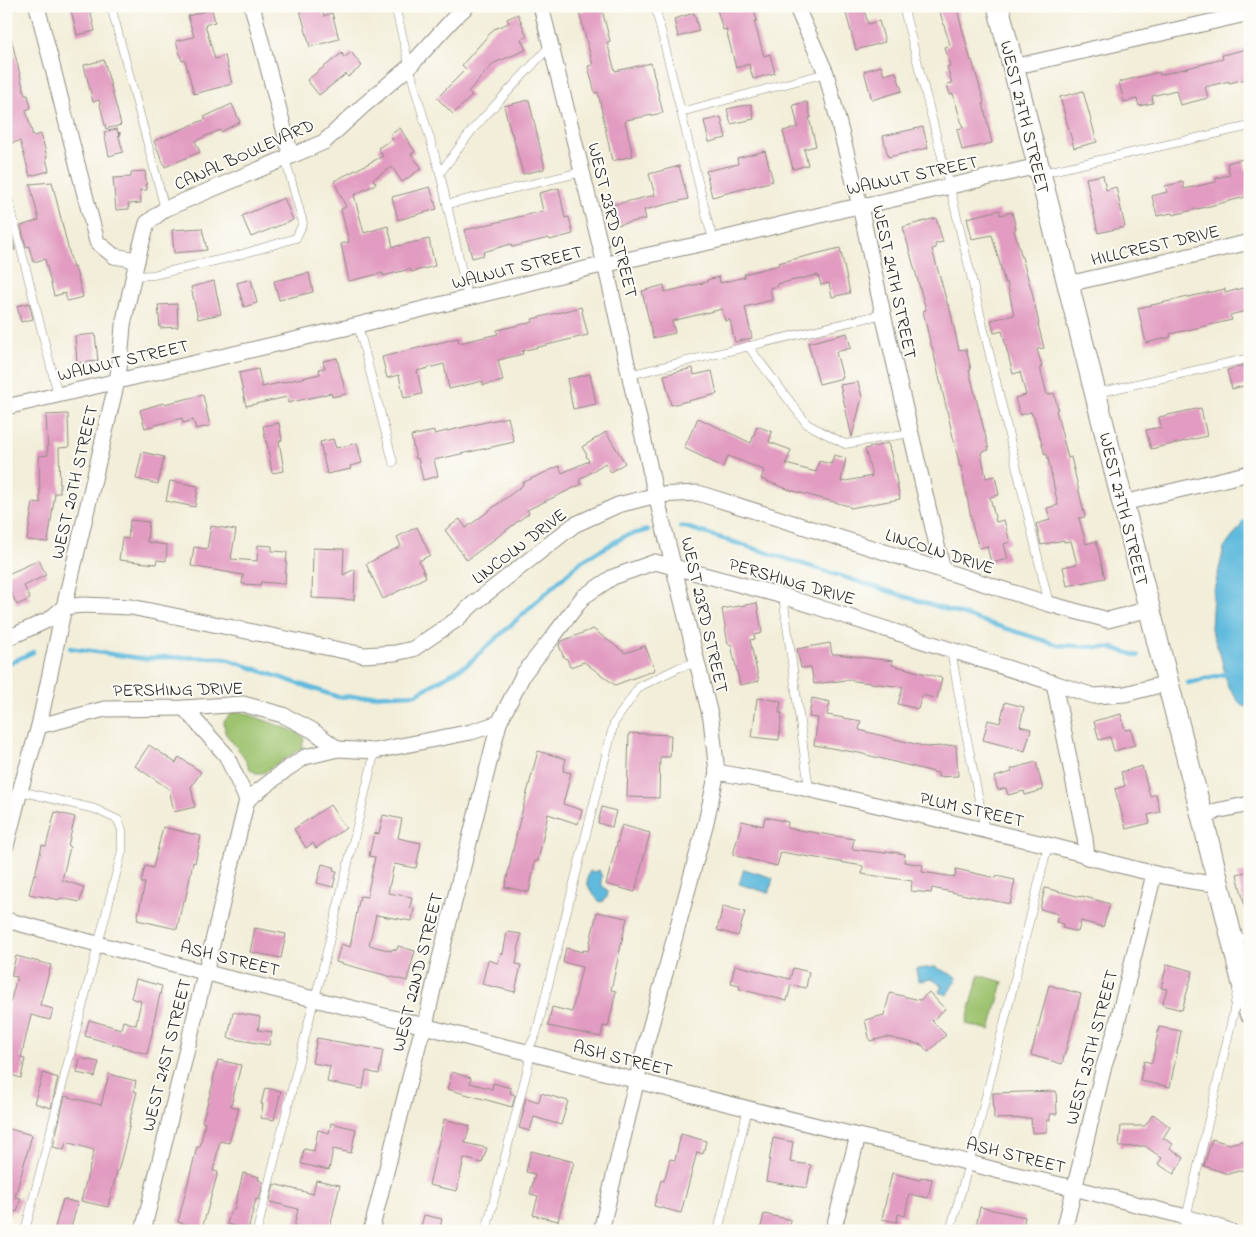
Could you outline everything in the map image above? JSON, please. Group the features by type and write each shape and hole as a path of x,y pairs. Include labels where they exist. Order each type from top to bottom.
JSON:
{"main road":[{"name":"WEST 27TH STREET","path":"998,6 1218,884 1241,938 1240,975 1250,1013"}],"street":[{"path":"37,6 97,242 114,256 137,260"},
{"path":"252,6 288,157"},
{"name":"CANAL BOULEVARD","path":"137,260 147,223 165,209 324,142 410,66 453,18 467,6"},
{"name":"WEST 23RD STREET","path":"541,6 582,172 696,663 711,719 717,772 706,822 637,1080 601,1231"},
{"name":"WEST 24TH STREET","path":"796,6 826,73 860,206 910,433 943,571"},
{"path":"1013,67 1250,13"},
{"name":"WALNUT STREET","path":"6,407 860,206 950,186 1039,170"},
{"name":"HILLCREST DRIVE","path":"1068,284 1250,242"},
{"name":"WEST 20TH STREET","path":"6,846 39,726 64,607 116,382 120,362 123,325 137,260"},
{"path":"1123,503 1250,473"},
{"name":"LINCOLN DRIVE","path":"64,607 83,605 131,607 364,655 413,649 456,620 473,604 574,525 618,505 657,495 698,492 943,571 1108,620 1149,609"},
{"name":"PERSHING DRIVE","path":"499,723 524,673 583,597 613,577 654,562 783,596 1094,696 1125,694 1168,683"},
{"path":"6,639 50,619 64,607"},
{"path":"1054,683 1085,838 1087,857"},
{"name":"PERSHING DRIVE","path":"39,726 105,709 184,708 244,704 283,715 312,730 338,749"},
{"path":"184,708 226,755 246,800 284,771 305,758 338,749 375,751 471,732 499,723"},
{"name":"WEST 22ND STREET","path":"371,1231 420,1038 425,1026 439,962 499,723"},
{"name":"PLUM STREET","path":"717,772 795,786 1048,845 1168,878 1218,884"},
{"name":"WEST 21ST STREET","path":"143,1231 246,800"},
{"path":"1203,820 1216,811 1250,804"},
{"name":"WEST 25TH STREET","path":"1064,1231 1104,1066 1115,1032 1154,874"},
{"name":"ASH STREET","path":"6,920 653,1085 1074,1188 1185,1224 1230,1231"},
{"path":"833,1231 858,1136"}],"lane":[{"path":"111,6 165,209"},
{"path":"395,6 414,85 448,204 468,298"},
{"path":"655,6 714,241"},
{"path":"903,6 950,186 1049,604"},
{"path":"440,173 474,129 551,45"},
{"path":"681,112 826,73"},
{"path":"1039,170 1250,126"},
{"path":"133,276 153,275 232,257 296,238 303,223 288,157"},
{"path":"448,204 582,172"},
{"path":"6,190 58,395"},
{"path":"629,374 883,314"},
{"path":"358,325 393,462"},
{"path":"748,346 807,424 845,444 910,433"},
{"path":"1095,393 1250,358"},
{"path":"783,596 808,789"},
{"path":"951,650 985,831"},
{"path":"486,1231 529,1063 527,1052 536,1034 614,723 639,686 680,666 696,663"},
{"path":"257,1231 375,751"},
{"path":"20,791 95,809 118,820 122,830 122,851 25,1231"},
{"path":"950,1231 969,1163 1048,845"},
{"path":"1185,1224 1231,1025 1240,975"},
{"path":"718,1231 748,1108"}],"path":[{"path":"119,132 120,139"}],"green space":[{"path":"242,712 299,733 304,739 302,748 263,773 256,773 250,769 242,754 225,733 224,721 232,713"},
{"path":"979,975 1003,982 990,1030 966,1024"}],"water":[{"path":"1243,523 1250,525 1250,707 1242,706 1228,687 1221,657 1211,629 1213,595 1224,548"},
{"path":"744,869 773,878 769,893 739,884"},
{"path":"599,870 602,877 601,883 608,891 607,897 604,901 600,902 591,891 587,879 590,871 595,872"},
{"path":"935,967 957,977 947,995 939,992 942,986 932,979 918,981 916,969"}],"building":[{"path":"70,6 89,6 95,31 77,35"},
{"path":"299,6 321,6 324,16 332,13 339,39 310,47"},
{"path":"601,6 610,41 607,42 615,71 651,63 663,113 626,120 633,156 612,161 598,92 595,93 588,66 593,65 579,12"},
{"path":"716,6 753,6 757,21 754,21 764,56 770,54 775,73 753,79 749,64 736,68 726,29 723,30"},
{"path":"844,6 863,6 868,24 879,21 885,42 856,50"},
{"path":"938,6 956,6 984,102 992,143 962,150 957,129 963,128 953,94 950,95 947,84 952,83 947,67 950,66 945,47 950,45"},
{"path":"212,9 215,22 205,25 215,59 225,56 232,84 194,94 185,60 182,61 176,41 194,37 188,16"},
{"path":"694,13 699,31 678,37 674,19"},
{"path":"518,14 527,37 521,39 526,50 494,63 468,92 472,96 453,114 437,98 466,69 462,65 494,29 509,23 507,19"},
{"path":"6,38 11,38 25,95 28,95 31,108 26,110 33,136 41,134 47,157 49,171 30,176 20,141 12,143 7,125 11,124 6,108"},
{"path":"1247,49 1247,52 1250,52 1250,78 1205,87 1208,98 1180,105 1176,90 1152,96 1153,103 1139,106 1137,99 1124,102 1119,82 1159,72 1160,75 1223,59 1222,55"},
{"path":"351,52 362,66 348,77 346,74 319,95 307,80 342,53 344,58"},
{"path":"104,60 121,125 106,129 99,100 93,102 84,65"},
{"path":"881,66 884,75 896,72 902,91 872,100 864,71"},
{"path":"1083,91 1097,142 1074,148 1060,97"},
{"path":"529,100 544,169 523,174 504,106"},
{"path":"807,102 816,146 804,149 808,165 793,169 783,131 798,127 793,105"},
{"path":"232,104 240,122 221,132 220,130 195,141 200,152 165,167 154,141 206,119 204,117"},
{"path":"751,104 754,119 731,124 727,109"},
{"path":"721,117 726,138 709,142 704,121"},
{"path":"923,127 928,148 888,157 883,136"},
{"path":"400,128 415,152 411,154 422,168 402,182 392,167 373,179 376,184 354,195 364,233 388,226 393,247 429,239 435,266 411,272 410,269 383,276 383,273 349,281 341,244 349,242 341,209 346,207 334,181 383,156 378,148 393,139 390,135"},
{"path":"117,129 123,152 109,156 104,132"},
{"path":"765,151 773,181 712,197 706,171 738,164 737,158"},
{"path":"1243,159 1245,170 1250,169 1250,196 1173,215 1172,213 1157,216 1152,196 1167,192 1165,186 1183,182 1184,189 1216,182 1216,178 1230,175 1227,163"},
{"path":"679,166 688,199 644,210 646,219 617,225 612,205 655,195 649,174"},
{"path":"145,171 147,190 140,190 141,203 128,204 129,209 116,210 113,178 131,177 131,172"},
{"path":"1103,175 1106,190 1116,187 1125,227 1098,233 1086,178"},
{"path":"52,182 73,268 75,267 83,297 67,301 65,293 54,296 45,259 33,262 29,246 26,247 21,226 39,220 30,184"},
{"path":"430,187 437,209 398,220 392,197"},
{"path":"559,188 565,218 569,217 573,234 512,247 511,244 483,252 484,255 472,258 465,230 543,211 539,193"},
{"path":"284,198 293,220 251,237 242,216"},
{"path":"1000,210 1000,215 1012,212 1016,229 1014,230 1032,292 1044,348 1037,349 1047,395 1054,393 1058,409 1056,410 1068,458 1071,457 1085,517 1079,518 1086,544 1096,541 1105,578 1067,586 1063,567 1077,564 1071,541 1064,542 1064,540 1041,545 1036,524 1050,520 1047,508 1058,505 1047,454 1045,455 1034,416 1031,412 1020,415 1015,398 1026,395 1020,372 1013,374 1002,331 994,333 991,320 1014,315 1007,282 1005,283 992,235 972,239 967,218"},
{"path":"936,218 943,242 935,244 936,248 932,249 949,305 959,350 966,349 971,370 969,370 989,450 981,452 986,478 995,476 999,495 990,497 996,522 1004,520 1010,542 1004,544 1008,559 991,563 987,546 979,548 973,528 961,466 923,311 926,310 903,227"},
{"path":"202,228 207,250 174,253 172,230"},
{"path":"10,229 15,250 6,252 6,230"},
{"path":"840,248 850,293 832,297 829,283 821,285 818,275 777,284 778,286 770,288 772,300 745,307 752,338 735,342 730,320 725,321 722,309 672,321 675,333 653,338 642,291 664,285 665,292 707,282 707,280 719,277 720,283 745,277 744,274 779,265 778,263"},
{"path":"309,273 313,292 279,300 274,281"},
{"path":"251,279 257,303 244,307 237,283"},
{"path":"214,281 221,314 198,319 191,287"},
{"path":"1250,286 1250,310 1230,315 1232,320 1170,334 1171,337 1146,343 1138,308 1225,289 1225,293"},
{"path":"29,303 33,319 21,322 17,306"},
{"path":"177,304 178,327 160,328 158,305"},
{"path":"581,307 588,335 522,351 523,354 498,360 503,381 483,385 483,381 449,389 444,364 417,371 422,394 404,398 399,375 387,378 382,357 458,338 459,343 498,334 497,330 533,322 532,319"},
{"path":"847,333 851,348 836,352 843,378 819,384 808,343"},
{"path":"95,334 98,361 77,363 75,336"},
{"path":"337,358 346,394 332,397 331,393 288,403 287,397 246,406 239,373 258,369 262,387 320,374 319,369 325,368 323,361"},
{"path":"1250,364 1250,384 1232,389 1227,370"},
{"path":"693,368 694,375 712,371 717,394 671,405 664,375"},
{"path":"590,374 596,404 573,409 567,379"},
{"path":"858,382 862,397 852,437 840,385"},
{"path":"203,395 210,426 196,429 193,420 183,423 182,418 145,428 140,410"},
{"path":"1201,408 1207,436 1151,449 1146,430 1161,427 1159,417"},
{"path":"68,414 69,447 59,448 60,493 55,493 48,542 27,540 33,502 40,503 39,456 48,455 46,415"},
{"path":"508,417 514,442 434,460 438,476 423,480 411,436 434,431 434,434"},
{"path":"698,418 751,443 757,426 772,432 769,442 791,450 786,464 816,472 819,461 831,464 834,455 846,458 841,482 872,476 865,449 888,443 900,499 850,508 849,506 790,490 761,479 764,470 728,456 723,467 684,448"},
{"path":"279,423 282,440 279,441 284,471 272,473 263,426"},
{"path":"606,432 625,463 611,472 605,463 579,480 582,484 527,510 529,513 467,560 445,530 460,519 466,528 523,485 522,483 559,466 562,473 589,461 582,447"},
{"path":"333,439 336,448 357,443 362,463 350,466 351,469 327,474 320,442"},
{"path":"142,452 164,457 158,484 136,479"},
{"path":"170,481 198,486 195,507 166,501"},
{"path":"130,520 149,522 147,542 167,545 166,561 157,560 156,564 119,560 122,538 128,539"},
{"path":"211,526 236,530 231,559 257,561 258,545 272,546 272,551 287,552 285,584 261,582 260,585 242,584 243,575 191,566 194,547 207,549"},
{"path":"417,527 430,555 419,561 426,577 383,599 366,564 401,546 397,537"},
{"path":"313,548 344,549 343,575 355,569 354,600 312,598"},
{"path":"39,560 46,575 24,586 30,599 17,605 6,582 6,575"},
{"path":"757,603 762,633 754,635 755,639 750,640 759,681 740,685 731,644 728,644 722,609"},
{"path":"593,629 625,653 645,646 655,670 615,685 584,662 570,667 559,645 562,641"},
{"path":"830,643 832,654 893,661 892,665 942,678 937,699 922,695 918,709 898,704 903,687 847,680 814,684 811,667 801,668 797,649"},
{"path":"757,698 781,701 779,713 782,713 779,740 752,737"},
{"path":"812,698 830,702 827,715 861,721 859,730 927,747 956,745 958,776 938,777 938,773 859,753 814,745 818,718 809,717"},
{"path":"1005,702 1024,707 1020,726 1031,729 1025,751 983,740 988,720 1000,723"},
{"path":"1121,714 1125,730 1131,729 1135,745 1114,751 1110,737 1099,740 1094,721"},
{"path":"629,733 671,735 670,757 660,757 659,798 627,797"},
{"path":"149,745 176,763 179,757 201,772 191,787 195,807 174,812 169,789 135,766"},
{"path":"538,751 566,759 563,771 571,773 563,804 582,810 578,824 548,814 538,861 535,861 529,892 505,887 518,827"},
{"path":"1036,762 1043,790 1025,795 1024,791 1008,795 1006,788 998,790 994,777 1012,772 1011,769"},
{"path":"1142,766 1150,796 1156,794 1160,812 1148,815 1150,823 1126,829 1115,789 1125,786 1121,772"},
{"path":"330,805 346,828 316,848 313,843 306,848 294,829"},
{"path":"602,807 616,811 612,827 598,823"},
{"path":"55,812 75,817 62,880 84,887 80,902 29,894 42,845 46,846"},
{"path":"383,815 402,819 398,838 421,843 416,868 394,864 388,893 412,897 410,908 414,909 412,921 376,915 369,945 391,951 392,949 397,950 398,946 415,951 407,981 336,962 341,944 350,947 360,896 367,897 375,857 369,856 374,833 379,834"},
{"path":"765,817 788,822 787,828 854,839 852,849 905,854 904,862 923,865 922,872 955,877 956,869 996,878 996,876 1015,880 1010,904 932,888 931,893 911,891 912,881 862,874 863,866 781,852 777,866 733,855 742,821 763,826"},
{"path":"622,825 650,833 635,892 606,884"},
{"path":"163,827 201,836 177,929 137,920 145,883 141,883 145,866 153,868"},
{"path":"322,864 334,867 333,870 337,871 333,887 317,883"},
{"path":"1250,871 1250,906 1245,907 1237,874"},
{"path":"1045,888 1110,904 1103,927 1081,921 1078,932 1062,928 1063,924 1056,922 1058,914 1040,909"},
{"path":"723,906 745,912 738,936 717,930"},
{"path":"597,912 627,918 611,990 616,991 608,1027 603,1026 601,1037 548,1026 552,1007 572,1012 582,967 563,962 566,948 583,952 583,950 588,951"},
{"path":"255,928 286,934 281,958 250,952"},
{"path":"507,932 521,934 516,964 521,965 515,992 482,984 488,960 498,963 501,953 503,954"},
{"path":"16,956 51,965 40,1005 53,1009 50,1020 31,1015 21,1058 25,1059 21,1078 6,1074 6,1018 17,977 11,976"},
{"path":"1167,964 1193,971 1182,1010 1162,1005 1167,989 1161,988"},
{"path":"735,965 790,979 793,968 809,972 806,988 791,985 787,1001 739,989 740,985 731,983"},
{"path":"136,979 162,986 147,1054 85,1036 89,1020 121,1029 123,1021 136,1025 141,1001 131,998"},
{"path":"1049,985 1081,994 1062,1064 1031,1055"},
{"path":"929,992 945,1009 932,1021 946,1035 928,1052 922,1045 887,1037 870,1041 865,1020 884,1015 890,993 920,1000"},
{"path":"233,1012 260,1017 258,1030 272,1032 269,1045 228,1038"},
{"path":"1159,1027 1181,1031 1170,1087 1140,1081 1144,1061 1152,1063"},
{"path":"317,1038 383,1050 379,1074 366,1071 363,1089 327,1082 330,1066 312,1063"},
{"path":"80,1058 99,1062 95,1077 77,1073"},
{"path":"218,1060 241,1065 231,1106 239,1108 229,1143 220,1141 213,1171 218,1172 202,1229 178,1222 197,1147 200,1147 205,1123 202,1122"},
{"path":"452,1072 471,1078 470,1083 492,1089 493,1083 511,1088 510,1093 515,1095 512,1107 447,1089"},
{"path":"43,1073 58,1078 51,1108 34,1103"},
{"path":"109,1074 136,1081 134,1091 137,1092 108,1207 81,1201 94,1150 66,1142 64,1150 53,1147 65,1096 101,1105"},
{"path":"265,1088 281,1091 274,1120 261,1118 263,1104 261,1104"},
{"path":"1056,1091 1057,1114 1050,1114 1050,1120 1047,1120 1047,1132 1032,1133 1031,1118 994,1119 993,1093"},
{"path":"541,1093 568,1101 561,1125 534,1117 530,1131 519,1128 526,1098 539,1102"},
{"path":"1153,1114 1170,1127 1163,1138 1173,1144 1170,1148 1184,1158 1174,1174 1158,1164 1162,1158 1145,1146 1119,1147 1121,1126 1145,1126"},
{"path":"444,1119 470,1126 465,1143 487,1148 482,1163 464,1158 457,1191 429,1185"},
{"path":"331,1123 356,1129 351,1153 333,1149 329,1170 301,1164 304,1149 314,1151 318,1130 329,1133"},
{"path":"6,1128 32,1135 15,1197 21,1198 17,1212 11,1210 10,1215 6,1215"},
{"path":"681,1134 706,1141 703,1154 697,1152 681,1213 654,1206 661,1180 664,1181 670,1159 675,1160"},
{"path":"773,1138 793,1142 790,1162 811,1165 807,1188 766,1181"},
{"path":"1212,1139 1229,1144 1250,1139 1250,1168 1228,1174 1204,1166"},
{"path":"531,1151 574,1162 558,1221 533,1215 538,1196 530,1194 535,1174 526,1172"},
{"path":"243,1173 259,1177 258,1180 263,1182 259,1200 256,1199 248,1230 227,1224 231,1210 234,1210"},
{"path":"892,1173 920,1180 921,1177 932,1179 928,1198 909,1194 905,1216 898,1214 897,1222 882,1219"},
{"path":"316,1180 340,1185 329,1231 293,1231 298,1209 270,1202 274,1184 313,1194"},
{"path":"63,1199 78,1203 70,1231 54,1231"},
{"path":"980,1207 1025,1217 1022,1231 975,1231"},
{"path":"764,1214 791,1220 789,1231 760,1231"},
{"path":"424,1215 442,1219 439,1231 420,1231"}],"waterway":[{"path":"1243,523 1250,521"},
{"path":"680,527 686,527 1058,645 1113,648 1138,656"},
{"path":"70,648 145,659 161,657 223,658 338,697 416,694 468,664 579,563 625,536 648,530"},
{"path":"6,665 33,652"},
{"path":"1188,683 1225,674"}]}
